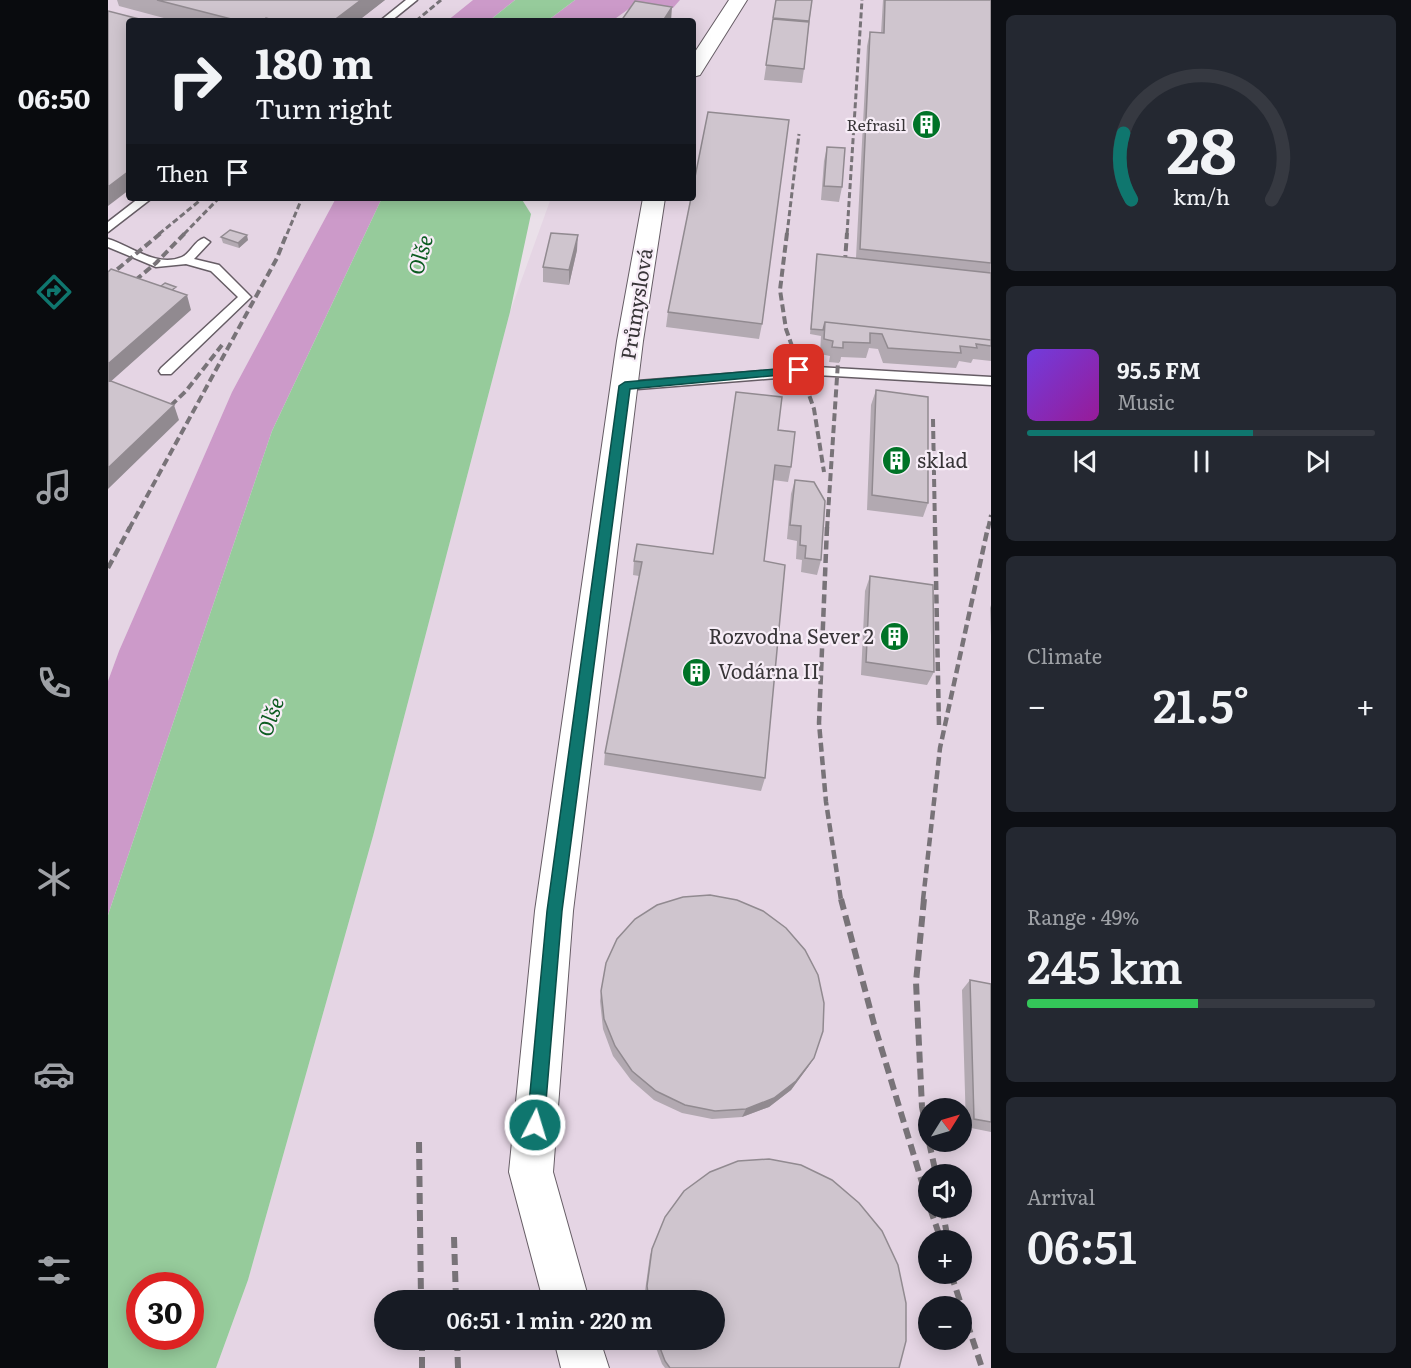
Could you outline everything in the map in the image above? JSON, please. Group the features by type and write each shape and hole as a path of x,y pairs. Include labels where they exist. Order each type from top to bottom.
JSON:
{"street":[{"path":"696,66 738,0"},
{"name":"Průmyslová","path":"563,1290 531,1172 555,911 630,340 653,201"},
{"path":"580,1350 585,1368"}],"lane":[{"path":"389,18 412,0"},
{"path":"108,228 142,201"},
{"path":"186,260 204,242"},
{"path":"108,243 156,263 186,260 215,268 245,297 166,370"},
{"path":"625,386 799,370 991,381"}],"shaded area":[{"path":"108,0 473,0 451,18 126,18 126,201 334,201 232,392 108,681"},
{"path":"473,0 515,0 493,18 451,18"},
{"path":"575,0 680,0 673,8 630,8 616,18 551,18"},
{"path":"680,0 991,0 991,1368 216,1368 248,1280 373,836 510,312 550,201 696,201 696,18 616,18 630,8 673,8"},
{"path":"334,201 381,201 272,431 108,915 108,681 232,392"}],"water":[{"path":"515,0 575,0 551,18 493,18"},
{"name":"Olše","path":"381,201 523,201 531,214 510,312 373,836 248,1280 216,1368 108,1368 108,915 272,431"}],"building":[{"path":"157,0 361,0 337,18 227,18"},
{"path":"776,0 812,0 809,21 773,18"},
{"name":"Refrasil","path":"885,0 991,0 991,263 860,249 870,32 884,33"},
{"path":"635,1 672,7 665,18 623,18"},
{"path":"108,11 135,18 126,18 126,173 108,187"},
{"path":"773,19 809,22 804,69 766,65"},
{"path":"708,112 789,120 762,324 668,312 690,201 696,201 696,172"},
{"path":"827,147 845,148 842,187 824,186"},
{"path":"230,230 247,235 238,243 221,237"},
{"path":"551,233 578,235 569,270 543,267"},
{"path":"817,254 991,273 991,340 825,322 823,330 811,329"},
{"path":"111,269 187,295 108,364 108,272"},
{"path":"165,283 176,287 172,290 161,286"},
{"path":"825,322 991,340 991,346 976,344 977,348 960,346 961,353 888,348 882,334 870,333 870,343 843,342 843,348 832,347 833,341 824,339"},
{"path":"108,380 174,405 108,468"},
{"name":"sklad","path":"876,390 928,397 928,503 872,495"},
{"name":"Vodárna II","path":"736,392 782,397 778,430 795,432 791,467 775,465 764,561 785,565 765,778 605,753 642,562 634,561 637,544 713,554"},
{"path":"795,480 814,482 825,501 821,560 805,558 806,546 800,545 801,526 790,525"},
{"name":"Rozvodna Sever 2","path":"870,576 933,585 934,672 866,662"},
{"path":"710,895 737,900 763,911 786,928 805,950 818,975 824,1003 823,1031 814,1058 796,1081 774,1098 746,1109 715,1111 685,1105 656,1091 632,1071 615,1046 604,1019 601,991 606,963 617,939 635,919 657,905 683,897"},
{"path":"970,980 991,984 991,1122 974,1119"},
{"path":"769,1159 801,1165 832,1180 859,1203 882,1231 898,1265 906,1303 906,1341 899,1368 670,1368 661,1350 725,1350 725,1290 648,1290 652,1249 665,1217 684,1191 710,1172 738,1161"}],"railway":[{"path":"420,18 441,0"},
{"path":"847,234 862,0"},
{"path":"787,234 799,134"},
{"path":"159,234 199,201"},
{"path":"184,234 216,201"},
{"path":"287,234 301,201"},
{"path":"108,277 161,233"},
{"path":"126,288 156,263 185,233"},
{"path":"129,529 277,258 287,233"},
{"path":"787,233 780,290 786,329 814,409 824,472"},
{"path":"844,275 847,233"},
{"path":"162,414 186,391 222,345"},
{"path":"827,529 839,347"},
{"path":"933,419 935,529"},
{"path":"988,529 991,515"},
{"path":"108,568 130,527"},
{"path":"827,527 819,723 826,802 841,900"},
{"path":"935,527 939,727"},
{"path":"923,900 940,748 988,527"},
{"path":"841,899 874,1024 918,1169"},
{"path":"922,1098 916,982 924,899"},
{"path":"419,1142 421,1290"},
{"path":"931,1152 934,1164"},
{"path":"933,1218 938,1230"},
{"path":"944,1218 946,1230"},
{"path":"454,1237 456,1290"},
{"path":"954,1284 982,1368"},
{"path":"422,1350 422,1368"},
{"path":"457,1350 458,1368"}],"place":[{"name":"Refrasil","path":"927,125"},
{"name":"sklad","path":"896,461"},
{"name":"Rozvodna Sever 2","path":"895,637"},
{"name":"Vodárna II","path":"697,672"}],"route":[{"path":"535,1125 555,911 625,386 777,374 799,370"}]}
